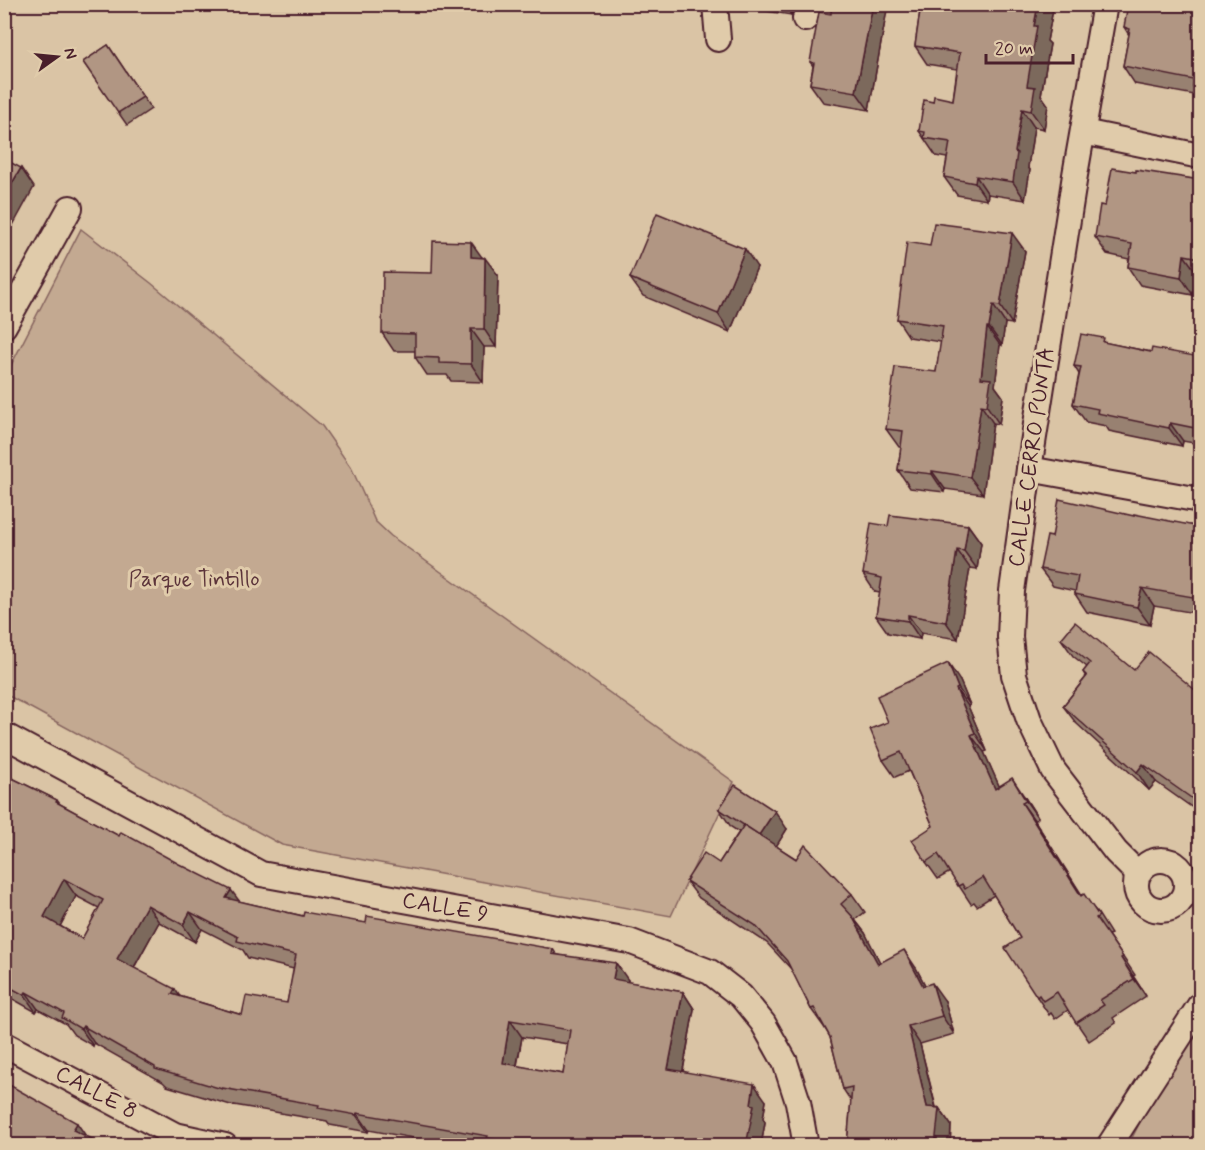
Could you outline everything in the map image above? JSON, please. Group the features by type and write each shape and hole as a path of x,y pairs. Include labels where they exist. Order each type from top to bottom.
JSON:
{"street":[{"path":"715,4 718,39"},
{"name":"CALLE CERRO PUNTA","path":"1105,4 1029,470 1012,591 1010,637 1014,675 1029,720 1053,770 1116,852 1138,874"},
{"path":"1083,132 1200,156"},
{"path":"4,326 70,208"},
{"path":"1029,470 1200,500"},
{"name":"CALLE 9","path":"4,735 261,874 629,941 710,972 741,996 763,1023 785,1062 798,1102 806,1146"},
{"path":"1109,1146 1200,1005"},
{"name":"CALLE 8","path":"4,1044 175,1135 225,1146"}],"green space":[{"name":"Parque Tintillo","path":"81,229 151,283 322,426 352,469 375,521 391,536 734,782 671,916 282,845 5,694 5,377"},
{"path":"1200,1024 1200,1145 1128,1146 1153,1096"}],"building":[{"path":"832,4 873,4 856,92 810,84 814,63 810,62 819,12 831,14"},
{"path":"921,4 1038,4 1034,26 1037,26 1027,86 1035,87 1031,111 1022,109 1013,182 976,176 975,183 944,177 950,142 924,138 925,132 919,131 924,100 933,102 934,96 953,100 960,53 915,46"},
{"path":"1128,4 1200,4 1200,87 1193,86 1194,80 1123,66 1130,29 1124,27"},
{"path":"108,45 143,97 118,113 83,62"},
{"path":"4,159 21,168 4,197"},
{"path":"1112,168 1200,180 1200,258 1184,255 1181,277 1128,267 1132,244 1095,237 1100,205 1105,206"},
{"path":"657,213 745,249 718,314 630,278"},
{"path":"934,223 1012,233 1000,306 993,305 989,327 987,327 981,378 991,379 987,406 981,405 970,477 932,471 932,474 898,470 903,431 886,429 895,367 936,372 943,326 897,319 907,242 930,246"},
{"path":"433,241 471,242 471,257 485,258 484,329 471,329 471,364 439,363 439,358 415,357 415,334 382,333 383,272 432,273"},
{"path":"1081,334 1104,338 1103,342 1151,352 1152,348 1200,357 1200,429 1170,423 1169,428 1097,413 1098,409 1073,404 1081,367 1074,366"},
{"path":"1059,499 1134,516 1134,514 1200,527 1200,625 1194,624 1199,598 1142,588 1137,607 1075,594 1078,576 1040,569 1047,536 1052,537"},
{"path":"890,515 968,525 964,551 957,550 946,622 908,615 908,621 876,616 882,578 863,574 871,523 888,526"},
{"path":"1075,622 1134,670 1149,652 1200,694 1200,808 1195,804 1197,802 1143,764 1137,772 1063,706 1087,676 1083,672 1090,663 1061,639"},
{"path":"948,663 958,688 956,689 975,733 971,735 995,789 1012,778 1026,801 1022,803 1081,896 1084,894 1099,916 1096,918 1123,957 1121,958 1134,979 1100,1000 1104,1005 1076,1023 1057,992 1043,1001 1039,995 1037,997 1005,948 1020,938 983,877 965,889 962,884 958,886 938,854 926,862 912,840 933,826 901,752 883,760 870,729 888,722 877,696"},
{"path":"4,774 57,800 56,802 119,836 121,832 231,890 226,898 303,916 304,912 366,923 367,916 553,949 552,954 616,963 613,979 683,992 668,1069 754,1084 751,1104 754,1105 746,1146 530,1146 487,1138 488,1136 357,1113 356,1115 318,1108 319,1105 222,1089 155,1069 83,1026 81,1029 62,1018 64,1013 26,992 24,995 4,984","holes":["64,879 103,900 82,939 44,917","147,905 183,925 190,912 238,937 237,941 296,955 287,1003 246,996 242,1015 172,994 175,989 117,959","510,1020 570,1030 563,1074 503,1063"]},
{"path":"735,785 775,811 759,835 719,809"},
{"path":"744,825 796,859 805,845 852,894 841,904 852,916 878,964 904,950 923,986 932,983 942,1016 908,1026 927,1107 939,1108 935,1146 847,1146 852,1087 843,1089 830,1037 814,1008 811,1009 787,961 755,925 686,881 704,853 719,863"},
{"path":"4,1082 77,1123 73,1130 107,1146 4,1146"}]}
